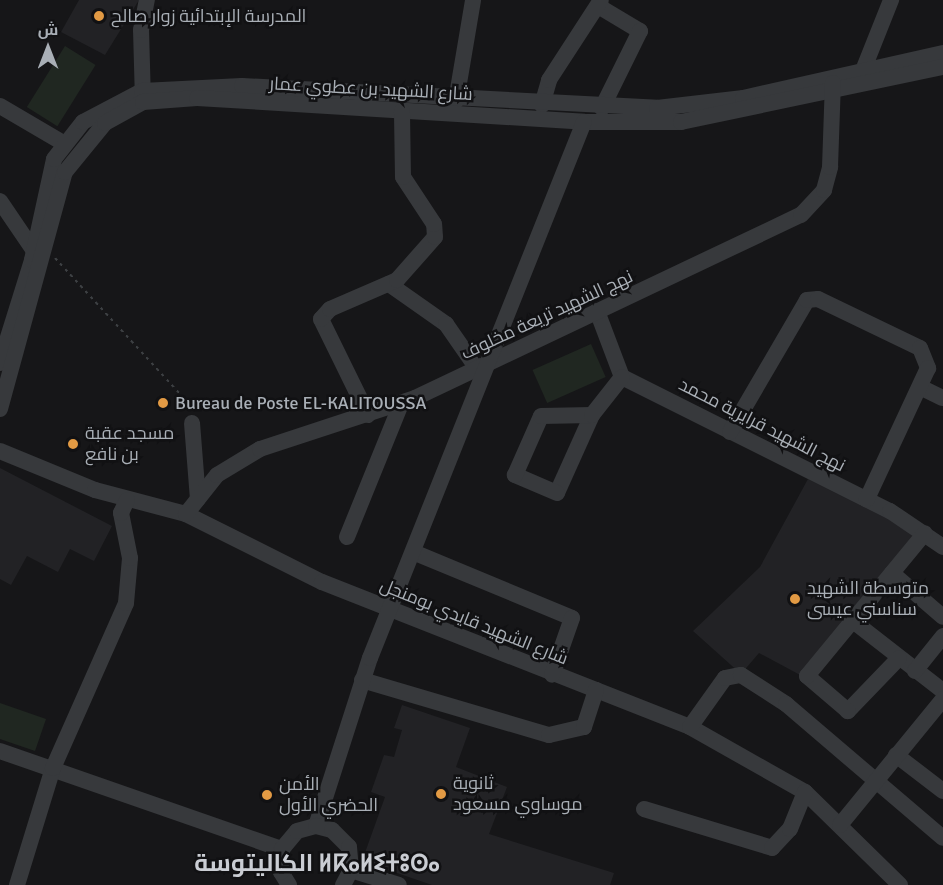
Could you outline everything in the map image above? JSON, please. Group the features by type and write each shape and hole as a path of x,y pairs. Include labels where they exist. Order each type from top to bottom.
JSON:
{"street":[{"path":"142,96 141,30 147,0"},
{"path":"456,101 473,0"},
{"path":"862,73 891,0"},
{"path":"542,105 549,80 599,3 640,31 602,108"},
{"name":"شارع الشهيد بن عطوي عمار","path":"0,409 40,250 51,169 63,143 99,111 142,96 242,87 602,108 679,106 833,87 862,73 943,53"},
{"name":"شارع الشهيد بن عطوي عمار","path":"0,363 65,172 79,149 105,123 142,96 584,122 681,122 833,87 943,67"},
{"name":"نهج الشهيد تريعة مخلوف","path":"186,514 217,475 260,449 401,404 778,227 814,204 830,167 833,87"},
{"path":"0,106 63,143"},
{"path":"368,415 321,319 330,309 389,284 412,268 436,233 403,177 402,111"},
{"path":"316,826 362,680 484,367 584,122"},
{"path":"0,201 40,250"},
{"path":"389,284 446,324 484,367"},
{"path":"730,432 801,307 811,299 920,348 929,361 920,387 867,499"},
{"path":"592,415 541,416 515,475 557,493 592,415 622,377 597,311"},
{"name":"نهج الشهيد قرايرية محمد","path":"622,377 867,499 925,533 943,547"},
{"path":"920,387 943,398"},
{"path":"347,537 401,404"},
{"path":"192,423 198,499"},
{"name":"شارع الشهيد قايدي بومنجل","path":"0,451 127,500 186,514 390,610 690,727 805,792 900,885"},
{"path":"17,885 53,768 126,603 130,558 121,513 127,500"},
{"path":"899,658 850,710 841,709 807,673 925,533"},
{"path":"413,552 572,618 552,675"},
{"path":"892,573 943,617"},
{"path":"853,621 943,692"},
{"path":"915,671 943,636"},
{"path":"690,727 725,678 741,675 786,704 874,782 943,838"},
{"path":"362,680 549,735 584,727 596,690"},
{"path":"840,825 943,699"},
{"path":"0,750 282,849"},
{"path":"896,755 943,791"},
{"path":"644,809 772,848 790,829 805,792"},
{"path":"282,881 282,849 297,831 316,826 342,837 347,878 399,885"}],"path":[{"path":"40,250 196,411 192,423"}],"shaded area":[{"name":"المدرسة الإبتدائية زوار صالح","path":"79,0 139,0 105,55 61,32"},
{"path":"65,46 96,65 57,126 27,107"},
{"path":"591,344 606,377 547,403 533,370"},
{"path":"0,468 112,526 94,561 70,549 58,572 27,556 11,585 0,579"},
{"name":"متوسطة الشهيد سناسني عيسى","path":"808,479 916,533 802,676 759,653 741,674 693,631 760,567"},
{"path":"0,703 46,719 35,751 0,739"},
{"name":"ثانوية موساوي مسعود","path":"402,705 470,728 456,767 507,787 489,834 614,873 610,885 432,885 362,861 385,797 371,792 384,755 394,757 402,730 394,728"}],"place":[{"name":"المدرسة الإبتدائية زوار صالح","path":"99,16"},
{"name":"Bureau de Poste EL-KALITOUSSA","path":"163,403"},
{"name":"مسجد عقبة بن نافع","path":"73,444"},
{"name":"متوسطة الشهيد سناسني عيسى","path":"795,599"},
{"name":"ثانوية موساوي مسعود","path":"441,794"},
{"name":"الأمن الحضري الأول","path":"267,795"}],"district":[{"name":"الكاليتوسة ⵍⴽⴰⵍⵉⵜⵓⵙⴰ","path":"317,864"}]}
